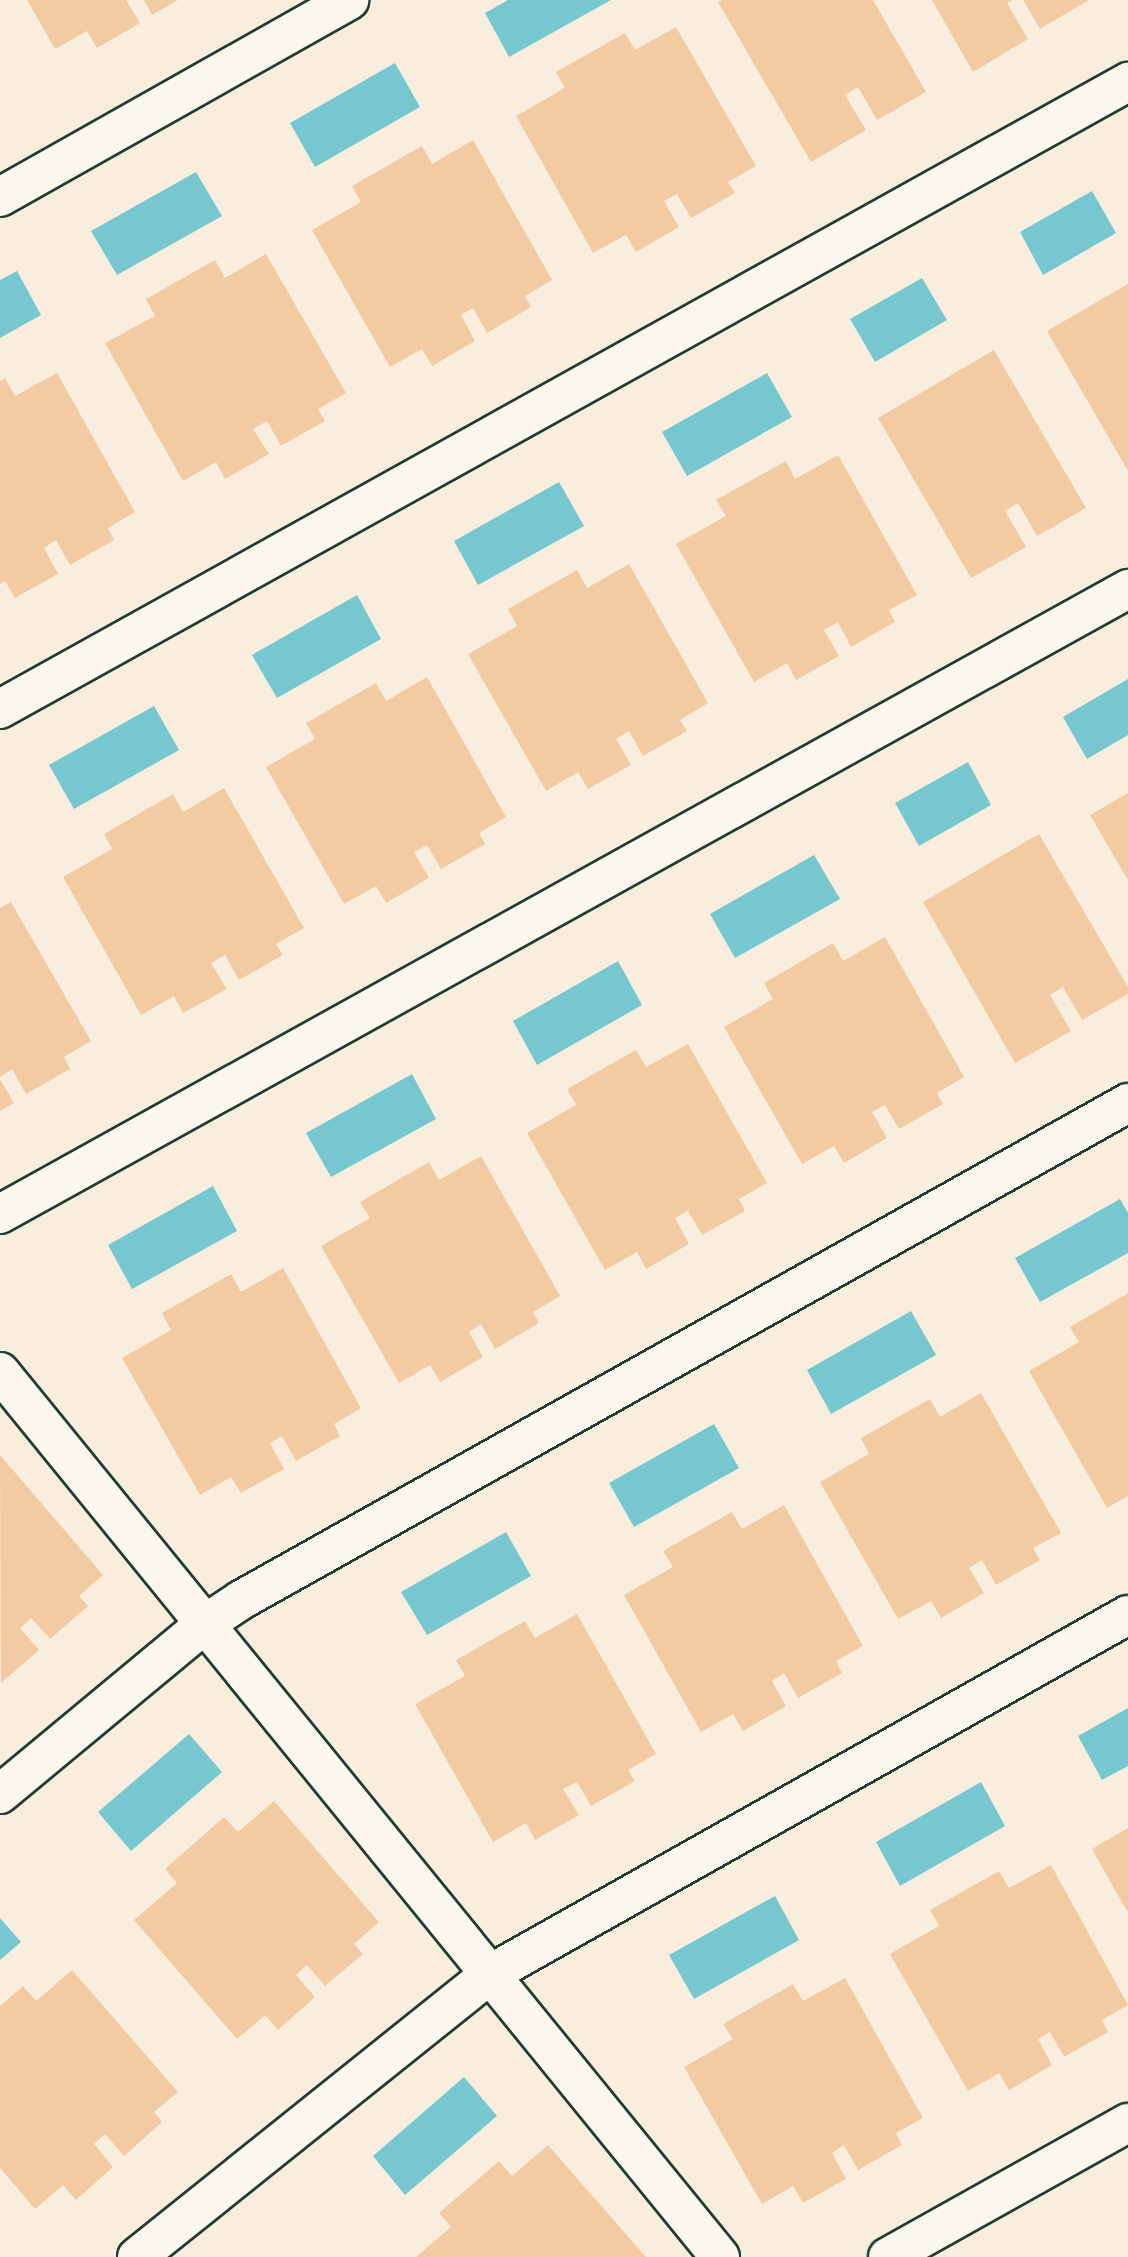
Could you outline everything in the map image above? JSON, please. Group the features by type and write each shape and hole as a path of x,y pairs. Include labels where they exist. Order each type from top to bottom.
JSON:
{"street":[{"path":"0,197 349,0"},
{"path":"0,709 1128,82"},
{"path":"0,1214 1128,589"},
{"path":"0,1794 205,1624 1128,1102"},
{"path":"0,1372 719,2257"},
{"path":"137,2257 490,1974 1128,1615"},
{"path":"888,2257 1128,2123"}],"water":[{"path":"508,0 611,0 509,57 485,13"},
{"path":"395,63 420,107 315,167 290,123"},
{"path":"196,172 222,216 117,275 91,231"},
{"path":"1092,191 1116,233 1043,275 1020,232"},
{"path":"17,271 41,315 0,338 0,280"},
{"path":"922,278 947,320 875,362 850,319"},
{"path":"767,373 792,417 687,476 662,432"},
{"path":"559,482 584,526 478,585 454,541"},
{"path":"357,595 381,639 277,698 252,655"},
{"path":"1128,679 1128,735 1087,759 1063,717"},
{"path":"154,706 179,750 74,809 49,765"},
{"path":"968,762 991,805 919,846 895,803"},
{"path":"814,855 840,899 735,958 710,914"},
{"path":"618,961 642,1005 537,1065 513,1021"},
{"path":"412,1074 436,1119 331,1177 306,1133"},
{"path":"213,1186 237,1231 132,1289 108,1245"},
{"path":"1120,1199 1128,1213 1128,1253 1040,1302 1015,1258"},
{"path":"911,1311 936,1355 831,1414 807,1370"},
{"path":"714,1424 739,1468 634,1527 609,1483"},
{"path":"506,1532 531,1576 427,1635 401,1592"},
{"path":"1128,1708 1128,1766 1102,1780 1078,1736"},
{"path":"189,1734 222,1772 131,1851 98,1812"},
{"path":"981,1782 1005,1826 900,1886 876,1842"},
{"path":"775,1896 799,1940 694,1999 669,1955"},
{"path":"0,1918 21,1942 0,1960"},
{"path":"464,2077 497,2116 405,2195 373,2156"}],"building":[{"path":"27,0 126,0 140,23 97,48 87,31 55,49"},
{"path":"144,0 178,0 152,15"},
{"path":"873,0 926,92 877,120 858,87 845,95 866,130 811,162 718,2"},
{"path":"932,0 1013,0 1007,3 1028,39 973,72"},
{"path":"1023,0 1089,0 1040,29"},
{"path":"676,27 756,166 728,182 735,193 691,218 677,194 664,201 679,227 636,252 626,235 593,253 516,116 565,88 556,72 625,33 635,50"},
{"path":"473,140 552,280 525,296 531,307 487,333 473,308 461,315 475,341 432,366 422,349 390,367 312,230 361,202 352,186 422,146 432,164"},
{"path":"266,254 346,393 318,409 325,421 281,446 267,421 253,429 269,454 225,479 216,462 183,481 105,343 155,316 146,299 215,260 225,278"},
{"path":"1128,284 1128,471 1047,331"},
{"path":"994,350 1086,508 1037,536 1018,503 1005,511 1026,547 971,578 878,418"},
{"path":"57,373 135,512 108,528 114,540 70,565 56,540 44,548 58,574 15,598 5,581 0,584 0,381 5,378 15,396"},
{"path":"838,455 917,595 889,610 895,622 851,647 838,622 824,630 839,656 796,680 787,663 754,682 676,544 726,516 716,500 786,461 795,479"},
{"path":"629,564 708,703 680,720 687,731 643,756 629,731 616,739 631,765 588,789 578,772 546,791 468,654 517,626 508,609 577,570 587,588"},
{"path":"427,677 506,817 479,833 485,844 441,869 427,845 414,852 429,878 386,903 376,886 344,904 266,767 315,739 306,723 376,683 386,701"},
{"path":"224,788 304,928 276,944 283,955 239,980 225,955 211,963 227,989 183,1013 174,996 141,1015 63,877 112,849 104,834 173,794 183,812"},
{"path":"1128,793 1128,880 1090,815"},
{"path":"1039,834 1128,987 1128,994 1082,1020 1063,987 1050,995 1071,1031 1015,1063 923,902"},
{"path":"11,902 91,1041 64,1057 70,1069 26,1094 12,1069 0,1077 0,908"},
{"path":"885,937 964,1077 937,1093 943,1104 899,1129 885,1105 872,1112 887,1138 844,1163 834,1146 802,1164 724,1027 773,999 764,983 833,943 843,961"},
{"path":"688,1044 767,1183 739,1199 745,1211 702,1235 688,1211 675,1218 689,1244 646,1269 637,1252 605,1270 527,1133 576,1105 567,1089 636,1050 646,1067"},
{"path":"0,1079 14,1103 0,1111"},
{"path":"481,1156 560,1296 533,1312 539,1323 495,1349 481,1324 469,1332 483,1357 440,1382 430,1365 399,1383 321,1246 370,1218 360,1202 429,1162 439,1180"},
{"path":"283,1268 361,1408 334,1424 340,1436 296,1461 282,1436 270,1443 284,1469 241,1493 231,1477 200,1495 122,1358 171,1330 162,1313 231,1274 241,1292"},
{"path":"1128,1293 1128,1496 1107,1508 1029,1371 1079,1342 1070,1327"},
{"path":"981,1393 1061,1533 1033,1548 1040,1560 996,1585 982,1560 969,1568 984,1593 941,1618 931,1601 898,1619 820,1482 869,1454 861,1438 930,1399 940,1417"},
{"path":"0,1455 103,1575 79,1596 88,1606 50,1639 31,1618 20,1628 39,1650 1,1683"},
{"path":"784,1505 863,1646 836,1661 842,1673 798,1698 784,1673 772,1681 786,1706 743,1731 733,1714 701,1732 624,1595 673,1567 663,1551 732,1512 742,1529"},
{"path":"577,1614 656,1754 628,1770 635,1781 591,1806 577,1782 563,1789 579,1815 535,1840 526,1823 493,1842 415,1704 465,1676 456,1660 525,1621 535,1638"},
{"path":"274,1801 379,1922 354,1944 363,1954 325,1986 307,1965 296,1975 315,1997 278,2030 265,2015 237,2039 134,1920 177,1883 165,1869 224,1817 238,1832"},
{"path":"1128,1828 1128,1913 1092,1849"},
{"path":"1051,1865 1128,2005 1102,2020 1108,2032 1064,2057 1050,2032 1038,2039 1052,2065 1009,2090 999,2073 968,2091 890,1954 939,1926 930,1910 999,1871 1009,1888"},
{"path":"72,1970 178,2092 154,2112 162,2122 124,2156 105,2134 94,2144 113,2167 76,2200 63,2185 35,2209 0,2168 0,2006 23,1986 36,2001"},
{"path":"845,1978 923,2118 896,2133 902,2145 858,2170 844,2145 832,2153 846,2179 803,2203 793,2186 762,2204 684,2067 733,2039 723,2024 793,1984 803,2001"},
{"path":"548,2145 646,2257 416,2257 451,2227 439,2213 499,2161 512,2176"}]}
